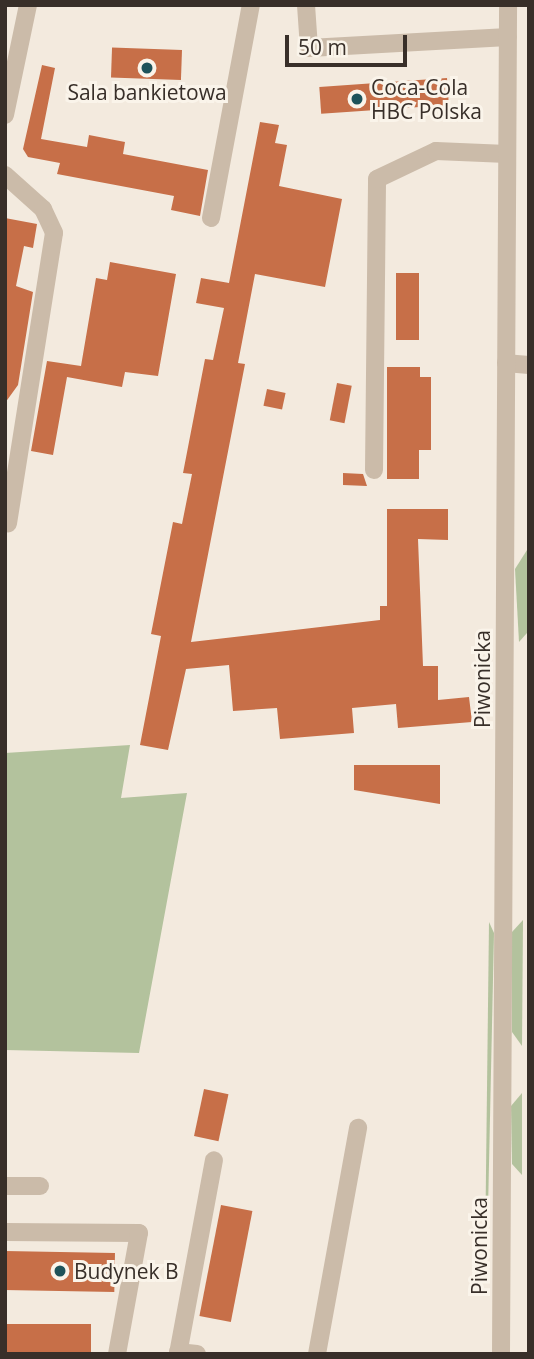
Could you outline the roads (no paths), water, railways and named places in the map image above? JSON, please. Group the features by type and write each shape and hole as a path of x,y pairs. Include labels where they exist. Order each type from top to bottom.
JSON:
{"street":[{"path":"5,116 28,5"},
{"path":"211,218 251,5"},
{"path":"306,5 309,48 508,37"},
{"name":"Piwonicka","path":"501,1354 508,5"},
{"path":"374,470 377,179 436,152 507,155"},
{"path":"5,175 43,209 54,233 8,523"},
{"path":"506,363 529,365"},
{"path":"317,1354 358,1128"},
{"path":"197,1354 178,1353 214,1160"},
{"path":"5,1186 40,1186"},
{"path":"5,1232 139,1233 117,1354"}],"place":[{"name":"Sala bankietowa","path":"147,68"},
{"name":"Coca-Cola HBC Polska","path":"357,99"},
{"name":"Budynek B","path":"60,1271"}]}
